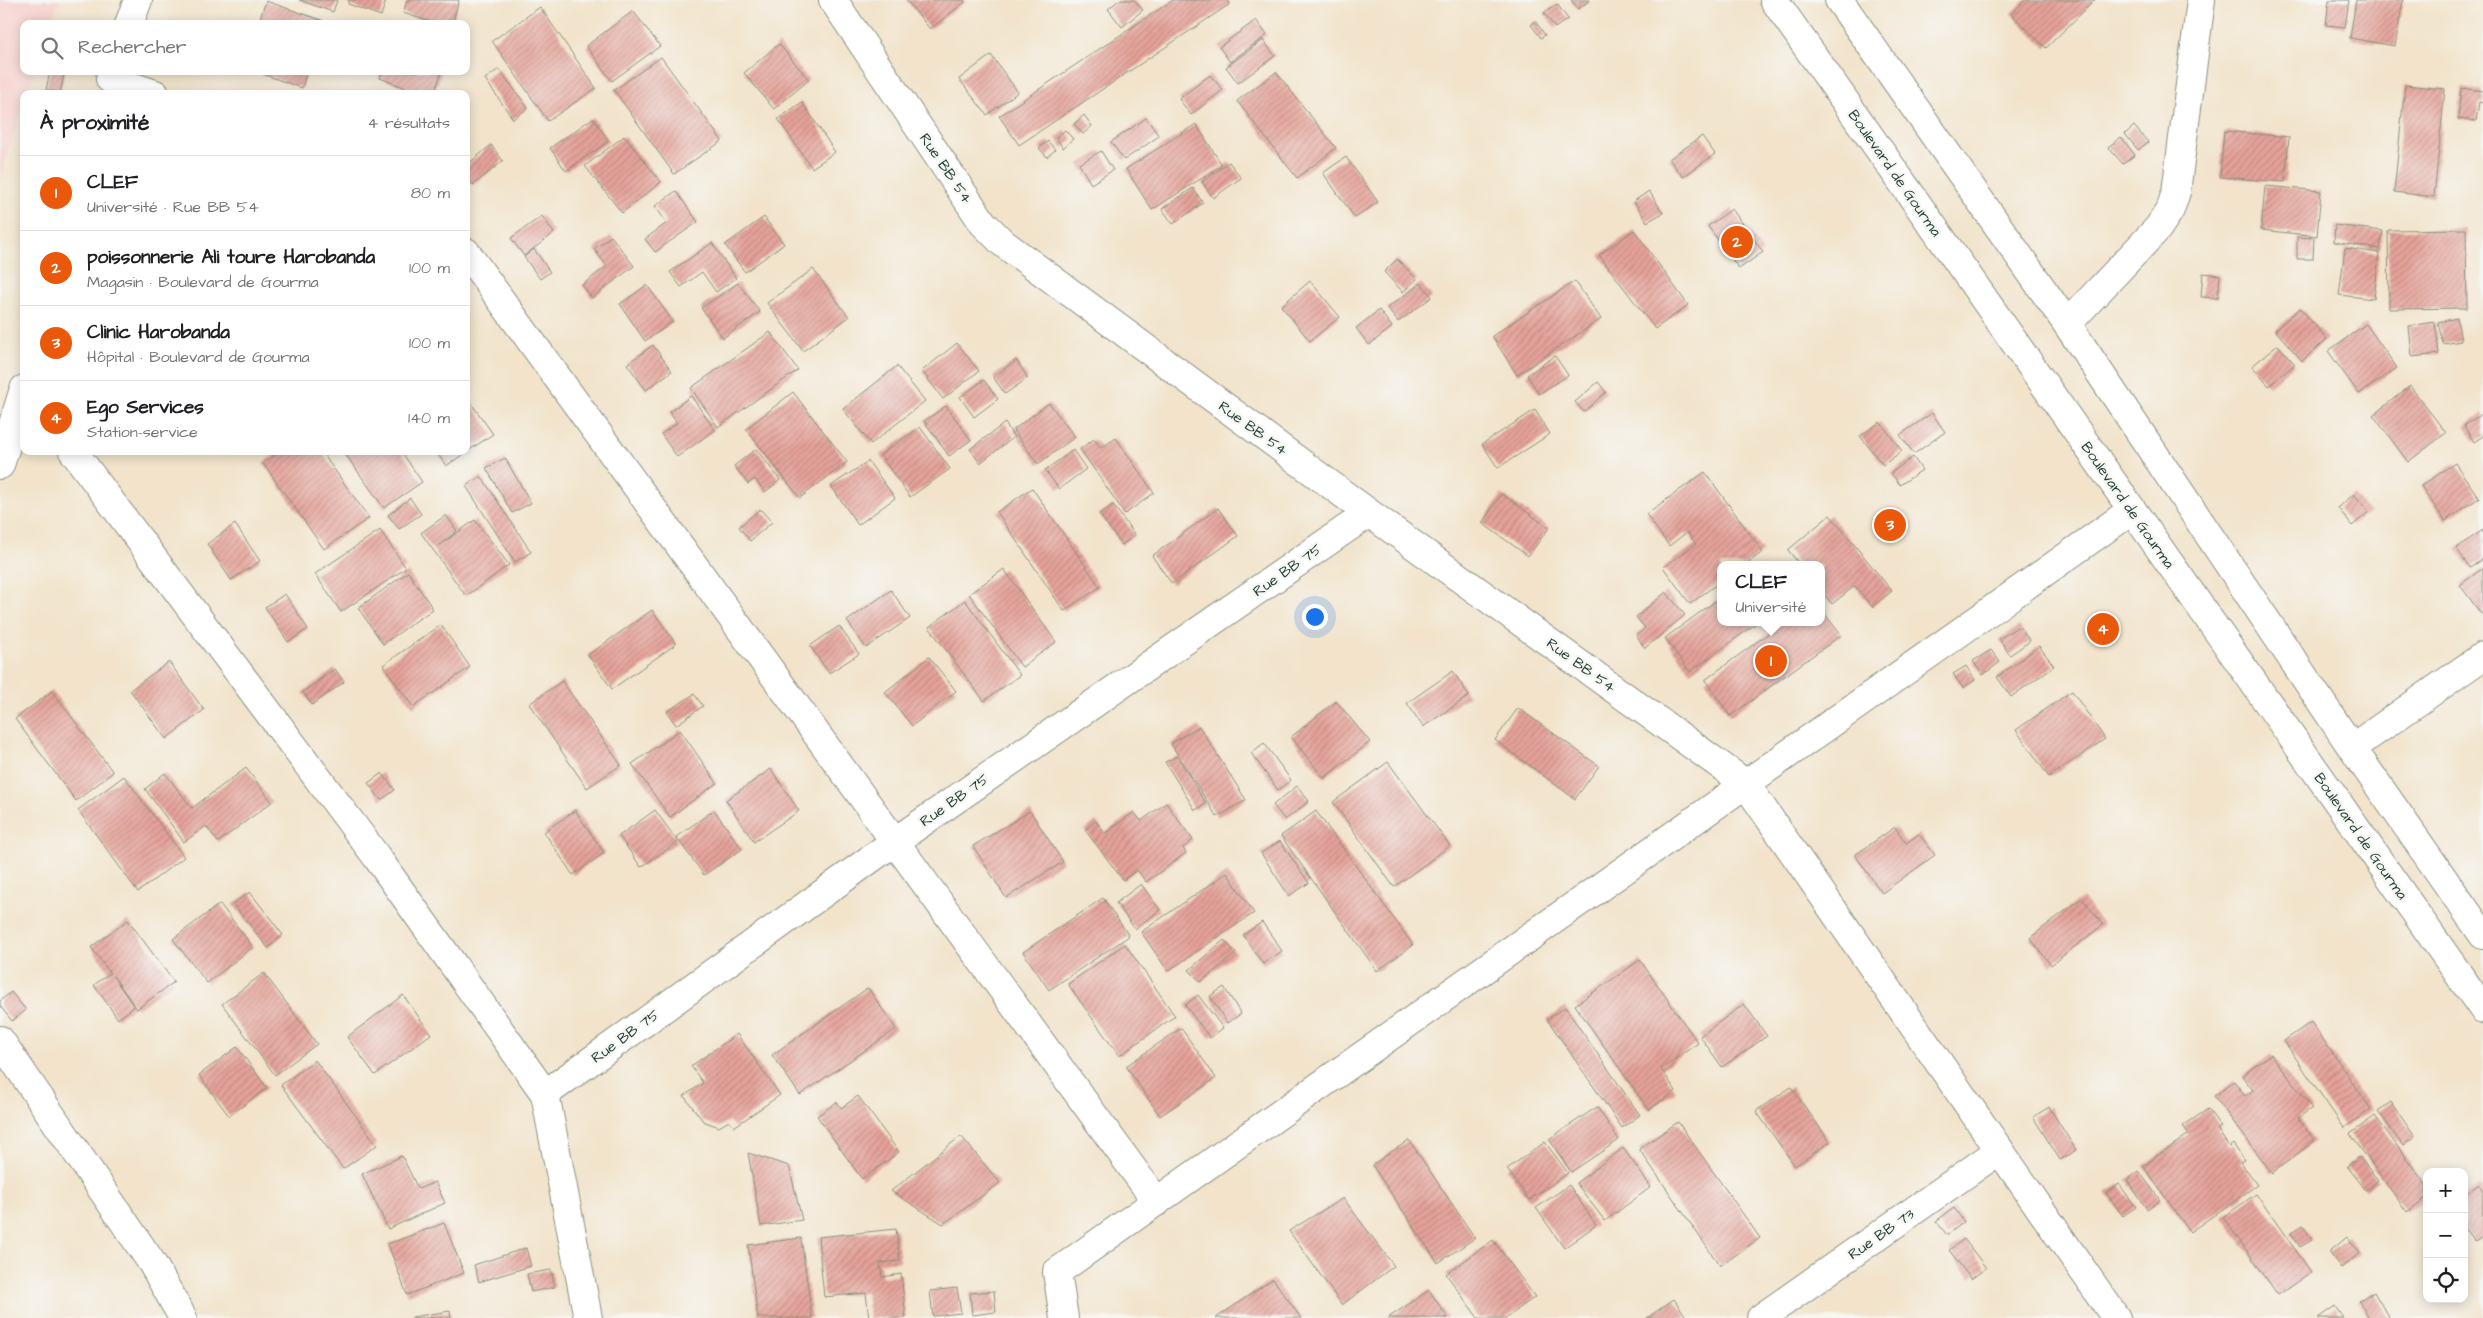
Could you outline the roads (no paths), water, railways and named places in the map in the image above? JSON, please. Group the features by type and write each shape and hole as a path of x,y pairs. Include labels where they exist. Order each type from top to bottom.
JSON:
{"main road":[{"path":"130,20 138,0"},
{"name":"Rue BB 54","path":"833,0 983,223 1002,242 1369,513 1745,783 2116,1318"},
{"name":"Boulevard de Gourma","path":"1774,0 2131,511 2483,1009"},
{"path":"1839,0 2067,324 2352,748 2483,935"},
{"path":"2067,324 2158,228 2170,210 2176,192 2201,0"},
{"path":"110,82 140,90"},
{"path":"470,258 1157,1202"},
{"path":"0,465 20,402"},
{"path":"76,455 376,856 544,1094 588,1318"},
{"path":"1064,1318 1057,1272 2131,511"},
{"name":"Rue BB 75","path":"544,1094 894,842 1369,513"},
{"path":"2352,748 2483,656"},
{"path":"0,1040 152,1263 183,1318"},
{"name":"Rue BB 73","path":"1761,1318 2000,1150"}],"place":[{"name":"poissonnerie Ali toure Harobanda","path":"1737,242"},
{"name":"Clinic Harobanda","path":"1890,525"},
{"name":"Ego Services","path":"2103,629"},
{"name":"CLEF","path":"1771,661"}]}
